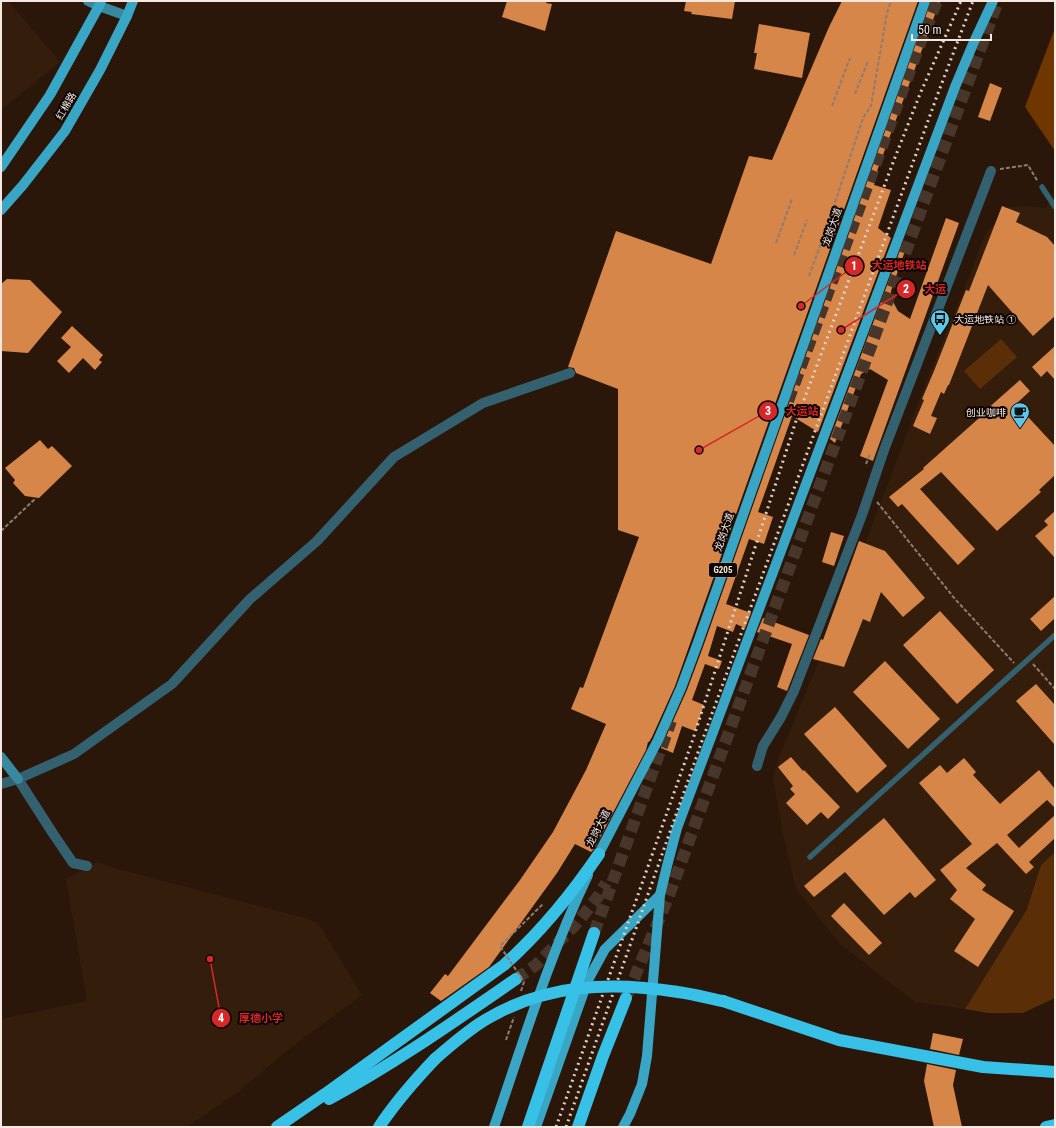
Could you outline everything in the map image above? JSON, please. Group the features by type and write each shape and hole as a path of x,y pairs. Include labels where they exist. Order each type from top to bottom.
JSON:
{"highway":[{"path":"281,1124 504,964 524,948 551,918 582,879 599,854"},
{"path":"528,1127 594,933"},
{"path":"281,1124 356,1085 516,979"},
{"path":"379,1127 412,1083 434,1059 460,1037 485,1020 532,998 561,990 588,987 640,987 679,992 723,1001 815,1033 854,1044 983,1067 1055,1072"},
{"path":"578,1127 603,1056 626,998"},
{"path":"1046,1127 1055,1125"}],"main road":[{"path":"88,1 100,4 127,16"},
{"name":"红棉路","path":"1,210 23,185 65,131 100,70 133,1"},
{"name":"龙岗大道","path":"494,1127 559,942 577,899 658,740 683,681 925,1"},
{"path":"623,1127 642,1084 647,1056 660,895 666,866 677,828 952,95 992,3"},
{"name":"红棉路","path":"1,167 50,95 100,4"},
{"path":"1,757 18,779"},
{"path":"536,1127 588,980 605,949 660,895"}],"street":[{"path":"757,766 763,746 781,717 794,691 862,515 884,450 991,171"},
{"path":"1,784 18,779 74,754 172,684 250,599 317,541 394,457 483,403 570,373"},
{"path":"18,779 73,863 87,866"}],"lane":[{"path":"1042,187 1055,207"},
{"path":"810,857 1055,635"}],"path":[{"path":"809,276 863,118 871,106 884,29 891,1"},
{"path":"832,106 850,58"},
{"path":"856,94 868,61"},
{"path":"991,171 1028,165 1042,187"},
{"path":"776,243 792,199"},
{"path":"794,255 807,220"},
{"path":"866,464 870,454"},
{"path":"1,531 36,498"},
{"path":"876,501 955,599 1006,653 1018,668"},
{"path":"1028,659 1055,689"},
{"path":"520,996 524,982 500,946 544,904"},
{"path":"506,1040 515,1011"}],"shaded area":[{"path":"1,1 8,1 60,62 1,110"},
{"path":"1055,28 1055,151 1025,107"},
{"path":"1055,194 1055,852 1041,865 1024,914 965,1009 915,1002 840,944 796,889 783,834 773,779 779,757 842,605 928,377 983,240 988,230 1010,207 1022,206 1045,208"},
{"path":"1001,339 1017,357 980,389 964,371"},
{"path":"1055,852 1055,998 1023,1013 988,1013 965,1009 1026,911 1041,865"},
{"path":"97,862 114,868 305,918 318,923 362,995 293,1046 238,1092 187,1127 1,1127 1,1019 87,1001 66,879"}],"building":[{"path":"507,1 547,1 546,3 552,4 545,31 502,17"},
{"path":"686,1 735,1 732,19 691,14 692,12 684,11"},
{"path":"842,1 918,1 675,686 652,737 648,742 646,750 594,849 591,852 575,844 557,873 489,967 441,1001 430,993 445,974 448,976 520,880 553,832 586,770 606,724 571,709 580,687 583,688 639,537 618,530 618,389 576,373 574,368 568,367 616,231 711,264 749,156 772,160 829,27"},
{"path":"931,1 940,1 877,171 874,185 891,190 878,228 891,238 818,432 792,416 758,512 773,517 764,544 749,539 726,604 751,613 745,628 736,624 733,632 717,626 708,656 722,661 719,669 705,664 692,700 704,705 695,731 682,726 673,753 661,748 687,690 703,647"},
{"path":"759,24 810,33 802,78 754,69 757,53 754,53"},
{"path":"990,83 1002,88 990,121 978,117"},
{"path":"1002,206 1020,213 1016,222 1047,237 1055,246 1055,316 1033,336 988,285 949,385 944,394 941,392 931,416 937,418 930,434 913,426 924,400 922,399 966,290 969,291"},
{"path":"946,218 959,223 873,461 860,456 888,380 870,369 861,374 835,443 830,439 902,245 906,248 891,291 891,295 898,311 910,319"},
{"path":"7,279 30,280 62,312 28,353 1,351 1,284"},
{"path":"72,326 103,355 99,360 102,362 95,370 83,358 69,373 57,361 71,347 61,338"},
{"path":"1055,346 1055,380 1047,371 1041,377 1032,367"},
{"path":"1020,380 1030,391 1016,404 1055,446 1055,475 1039,490 1041,492 997,531 941,472 920,489 975,549 958,565 902,504 898,507 889,497 924,469 923,468"},
{"path":"40,440 48,449 52,446 72,466 39,498 25,496 13,483 15,480 5,468"},
{"path":"1055,511 1055,558 1035,536 1048,525 1044,521"},
{"path":"831,532 844,536 834,566 822,562"},
{"path":"859,541 885,551 925,598 903,617 881,592 870,622 863,619 844,667 813,659 821,639 823,640"},
{"path":"1055,596 1055,618 1041,631 1030,619"},
{"path":"940,611 994,670 957,704 903,645"},
{"path":"763,618 809,635 787,691 777,687 792,644 757,632"},
{"path":"885,661 940,719 908,749 853,692"},
{"path":"1036,684 1055,705 1055,745 1016,701"},
{"path":"835,707 887,766 857,793 804,734"},
{"path":"791,757 803,771 804,770 840,807 828,819 821,812 807,825 786,803 795,794 790,789 793,786 778,767"},
{"path":"964,758 976,772 973,775 1000,804 1039,770 1055,789 1055,808 1047,800 1007,835 1019,848 1055,815 1055,838 1029,862 1034,867 1026,874 997,843 966,868 986,885 982,890 1014,911 978,967 954,951 975,919 950,899 957,890 940,870 972,844 919,783 940,765 947,773"},
{"path":"884,818 936,880 915,898 910,892 884,915 845,872 814,897 804,886"},
{"path":"844,903 882,943 869,955 831,916"},
{"path":"933,1033 963,1039 959,1055 930,1049"},
{"path":"927,1064 956,1070 953,1085 962,1127 934,1127 924,1081"}],"tunnel":[{"path":"788,401 937,1"},
{"path":"627,995 668,898 998,1"},
{"path":"594,933 671,721"},
{"path":"516,979 536,965 577,923 597,898 606,883"}],"railway":[{"path":"556,1127 693,739 796,421 894,160 920,94 961,1"},
{"path":"566,1127 702,741 973,1"}],"place":[{"name":"大运地铁站","path":"801,306"},
{"name":"大运","path":"841,330"},
{"name":"大运地铁站 ①","path":"940,336"},
{"name":"创业咖啡","path":"1020,429"},
{"name":"大运站","path":"699,450"},
{"name":"厚德小学","path":"210,959"}]}
